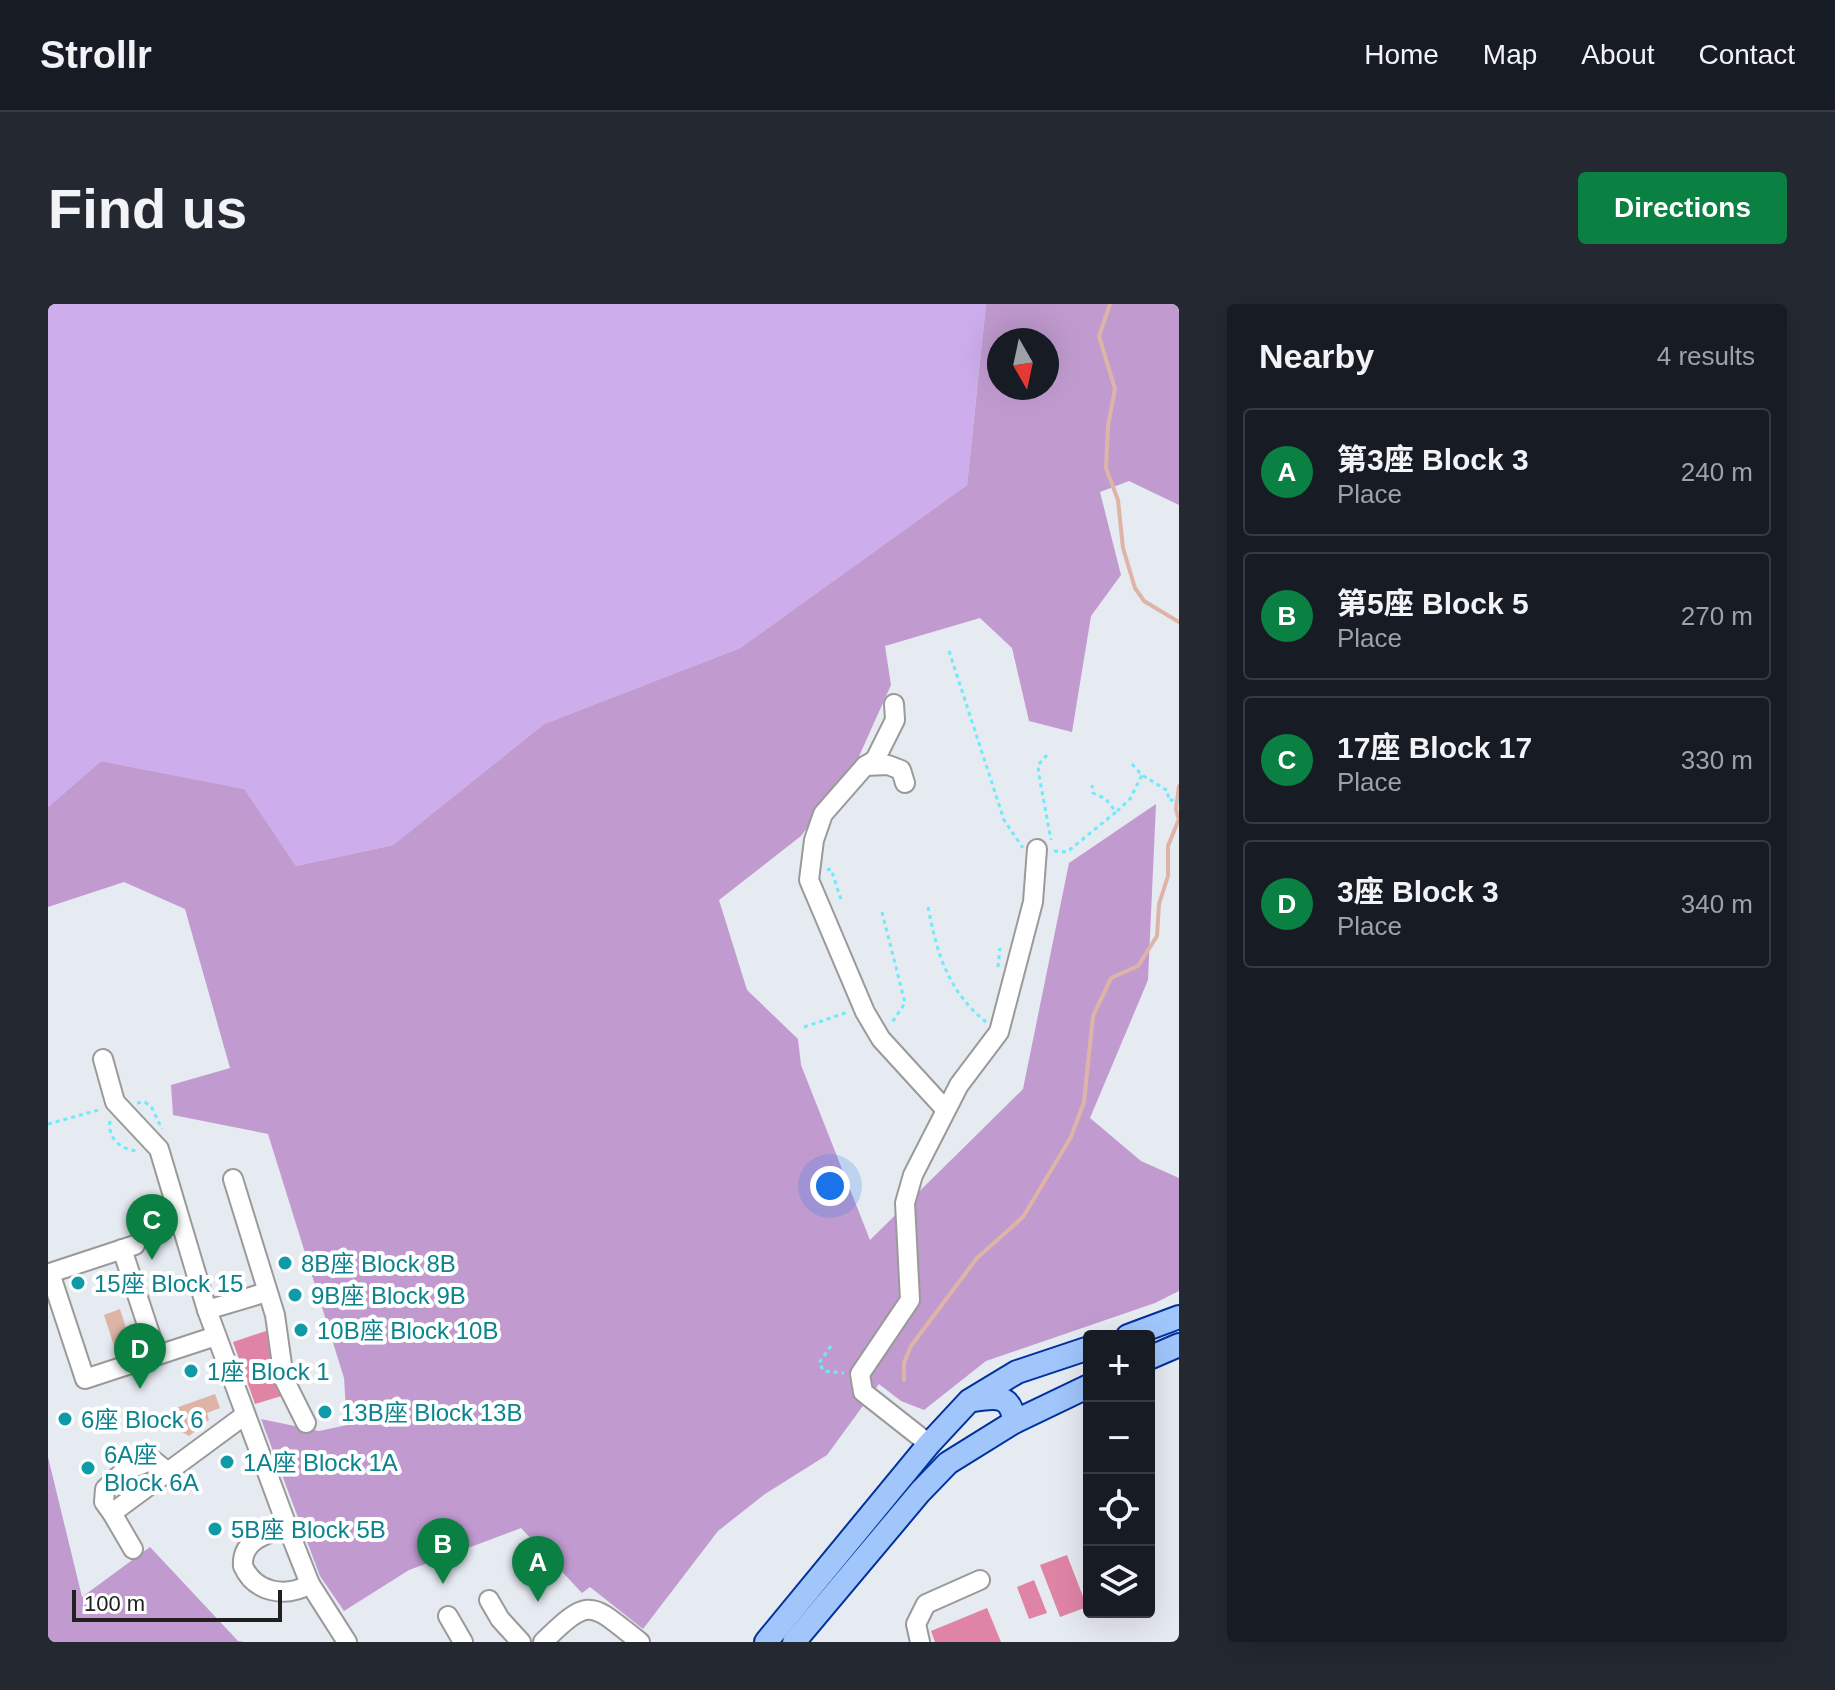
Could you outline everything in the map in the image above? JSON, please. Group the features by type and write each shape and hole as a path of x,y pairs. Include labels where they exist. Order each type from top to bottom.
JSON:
{"main road":[{"path":"1144,1330 1179,1317"},
{"path":"1155,1355 1179,1345"},
{"path":"766,1642 929,1444 969,1401 1017,1372 1083,1350"},
{"path":"794,1642 948,1463 1014,1422 1083,1389"},
{"path":"969,1401 998,1396 1006,1399 1013,1411 1014,1422"}],"street":[{"path":"894,704 895,720 875,760 865,766 823,814 814,840 809,880 863,1006 881,1039 945,1109"},
{"path":"865,766 888,765 901,770 905,783"},
{"path":"929,1444 868,1397 860,1386 860,1374 910,1300 912,1291 905,1203 913,1175 945,1109 999,1032 1033,902 1042,852"},
{"path":"103,1059 115,1102 159,1149 207,1310 287,1526 310,1584 347,1642"},
{"path":"233,1179 279,1332 284,1379 306,1423"},
{"path":"157,1355 128,1247 50,1273 85,1379 216,1336"},
{"path":"207,1310 267,1292"},
{"path":"112,1513 245,1415"},
{"path":"133,1549 104,1502 105,1489 124,1471 153,1460 168,1472"},
{"path":"287,1526 250,1543 245,1549 243,1566 252,1579 274,1592 291,1592 310,1584"},
{"path":"920,1642 916,1624 926,1604 980,1580"},
{"path":"489,1600 500,1619 521,1642"},
{"path":"543,1642 570,1616 584,1608 600,1611 640,1642"},
{"path":"448,1616 463,1642"}],"path":[{"path":"949,651 1004,820 1019,845 1042,852 1067,852 1130,799 1142,775"},
{"path":"1042,852 1038,765 1047,755"},
{"path":"1132,764 1142,775 1168,791 1168,800 1179,800"},
{"path":"1092,785 1093,793 1106,799 1116,812"},
{"path":"831,869 842,903"},
{"path":"928,907 936,945 949,982 964,1002 999,1032"},
{"path":"882,912 905,1003 891,1023"},
{"path":"804,1027 863,1006"},
{"path":"48,1124 102,1109 111,1116"},
{"path":"831,1346 819,1363 824,1371 860,1374"}],"shaded area":[{"path":"48,304 986,304 967,485 740,648 544,724 393,845 296,866 243,789 101,761 48,807"},
{"path":"986,304 1179,304 1179,505 1129,481 1100,492 1121,575 1091,616 1072,732 1029,721 1012,648 980,618 885,646 891,685 856,763 801,836 719,900 747,990 798,1039 801,1065 870,1240 1023,1089 1069,863 1156,804 1148,980 1090,1118 1141,1161 1179,1178 1179,1291 1155,1303 986,1361 924,1410 901,1401 879,1384 827,1455 765,1494 718,1531 643,1629 590,1587 582,1593 521,1528 409,1570 344,1611 320,1576 261,1419 319,1431 347,1425 344,1378 268,1134 173,1115 171,1085 230,1068 185,909 124,882 48,907 48,807 101,761 244,789 296,866 393,845 544,724 740,648 967,485"},
{"path":"120,1309 131,1344 115,1349 104,1315"},
{"path":"272,1329 285,1395 255,1404 233,1342"},
{"path":"215,1394 220,1408 207,1413 209,1420 189,1436 177,1429 170,1410"},
{"path":"48,1457 82,1597 150,1547 238,1641 244,1642 48,1642"},
{"path":"1067,1555 1083,1597 1083,1608 1060,1617 1040,1565"},
{"path":"1034,1580 1047,1613 1029,1619 1017,1587"},
{"path":"987,1608 1001,1642 935,1642 931,1631"}],"waterway":[{"path":"1110,304 1099,336 1115,389 1108,426 1106,468 1118,500 1123,548 1135,588 1144,601 1179,622"},
{"path":"1179,786 1176,809 1179,820"},
{"path":"904,1380 904,1363 911,1346 977,1258 1023,1217 1071,1137 1084,1102 1093,1016 1111,978 1138,966 1157,936 1159,904 1168,876 1168,846 1179,819"}],"place":[{"name":"17座 Block 17","path":"152,1260"},
{"name":"8B座 Block 8B","path":"285,1263"},
{"name":"15座 Block 15","path":"78,1283"},
{"name":"9B座 Block 9B","path":"295,1295"},
{"name":"10B座 Block 10B","path":"301,1330"},
{"name":"1座 Block 1","path":"191,1371"},
{"name":"3座 Block 3","path":"140,1389"},
{"name":"13B座 Block 13B","path":"325,1412"},
{"name":"6座 Block 6","path":"65,1419"},
{"name":"1A座 Block 1A","path":"227,1462"},
{"name":"6A座 Block 6A","path":"88,1468"},
{"name":"5B座 Block 5B","path":"215,1529"},
{"name":"第5座 Block 5","path":"443,1584"},
{"name":"第3座 Block 3","path":"538,1602"}]}
